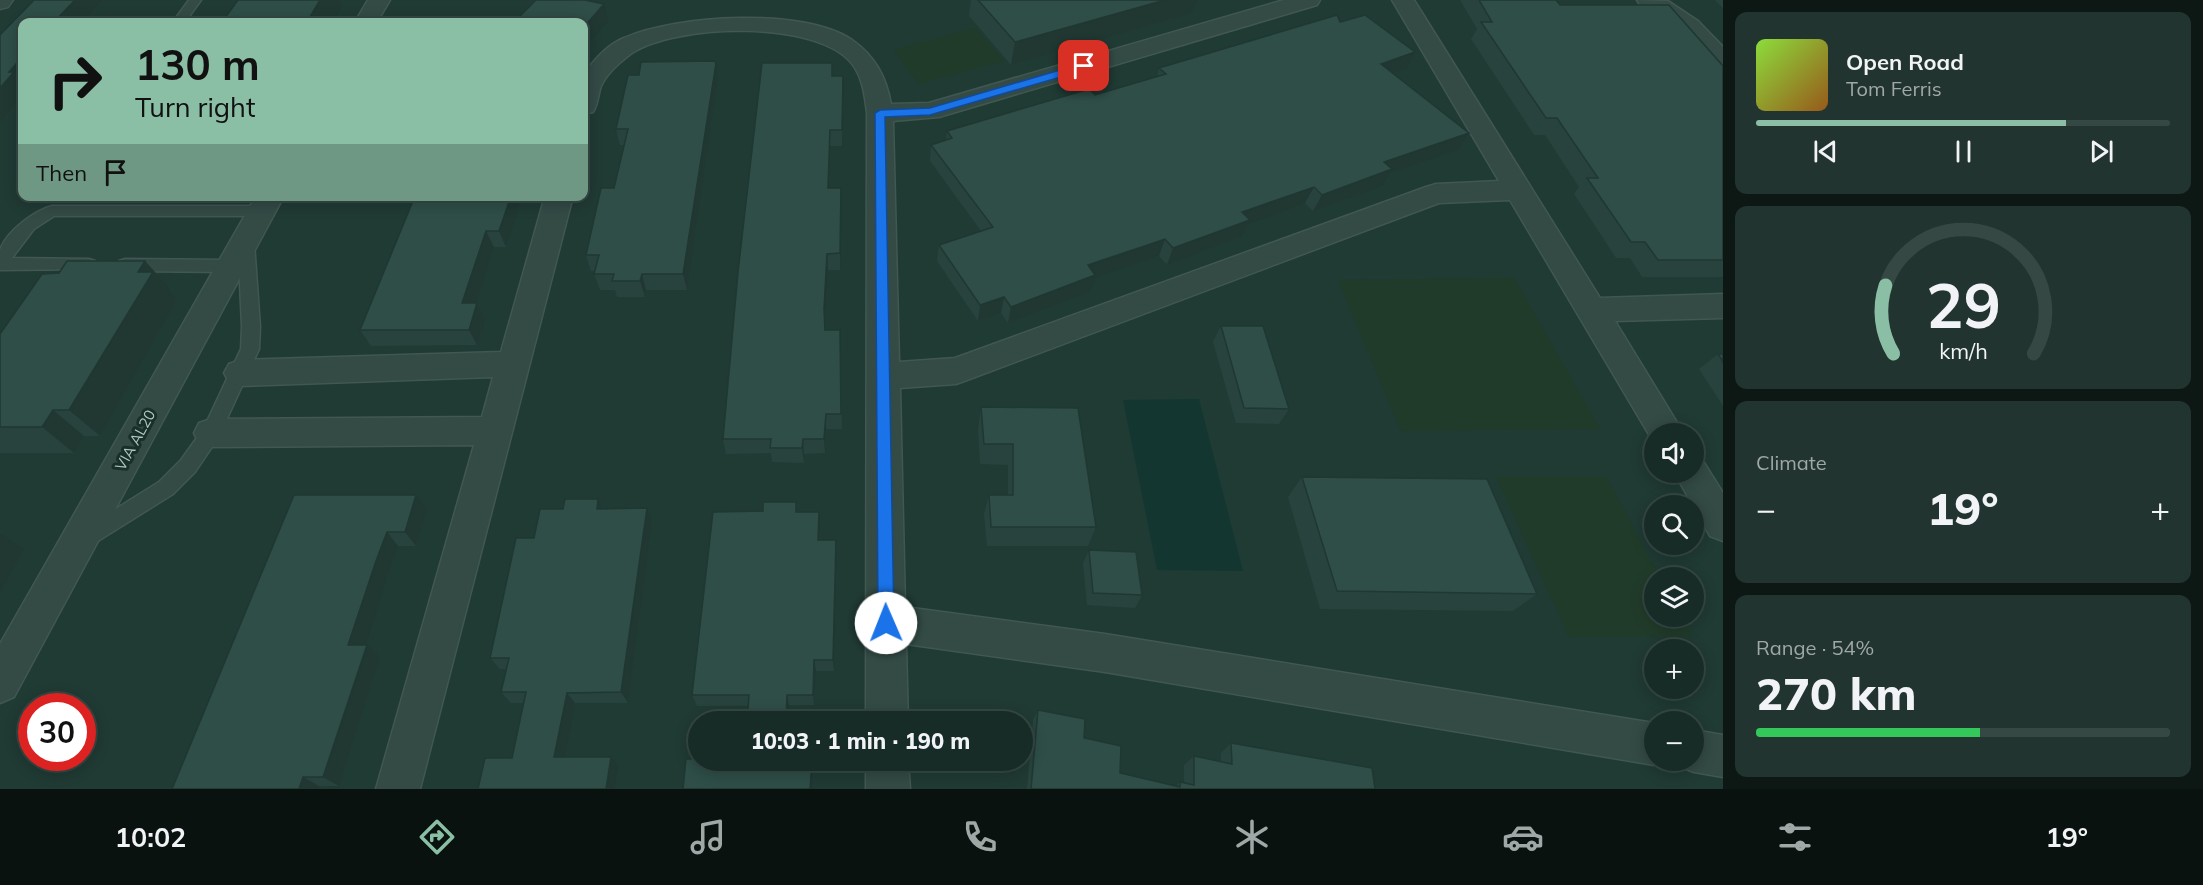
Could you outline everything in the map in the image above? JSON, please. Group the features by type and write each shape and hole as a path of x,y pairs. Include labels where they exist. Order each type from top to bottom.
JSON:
{"street":[{"path":"368,18 379,0"},
{"path":"880,113 930,111 1194,34 1255,6 1309,0"},
{"path":"1403,0 1660,423"},
{"path":"1648,0 1670,9 1690,25 1723,62"},
{"path":"588,90 590,82 607,62 629,44 656,33 687,26 766,26 810,31 837,40 860,57 876,85 880,113 887,711"},
{"path":"883,376 956,371 1436,194 1519,190"},
{"path":"398,789 558,201"},
{"name":"VIA AL20","path":"0,683 266,204"},
{"path":"1592,310 1723,306"},
{"path":"240,373 512,364"},
{"path":"211,433 495,431"},
{"path":"1698,483 1723,525"},
{"path":"886,623 1105,653 1644,742"},
{"path":"1704,753 1723,756"},
{"path":"887,771 888,789"}],"lane":[{"path":"182,18 195,0"},
{"path":"0,263 33,221 41,214 52,211 266,204"},
{"path":"0,263 239,253 251,327 250,349 211,433 188,466 166,488 78,542"}],"shaded area":[{"path":"976,28 1004,61 919,84 893,50"},
{"path":"1514,278 1600,429 1401,431 1338,280"},
{"path":"1199,399 1243,571 1157,570 1123,400"},
{"path":"1496,476 1606,476 1644,547 1644,555 1648,555 1655,567 1644,567 1644,627 1686,627 1692,637 1569,637"}],"building":[{"path":"34,0 75,0 58,18 18,18 18,62 9,72 14,72 0,88 0,35"},
{"path":"238,0 320,0 309,18 225,18"},
{"path":"536,0 585,0 604,4 588,22 588,18 518,18"},
{"path":"978,0 1165,0 1015,42"},
{"path":"1479,0 1556,0 1560,5 1669,5 1723,66 1723,260 1658,260 1645,242 1631,242 1587,178 1598,178 1557,118 1546,118 1481,22 1492,22"},
{"path":"1337,15 1340,22 1365,15 1415,52 1381,64 1469,133 1384,162 1392,169 1322,195 1314,187 1242,212 1250,220 1173,248 1165,239 1088,265 1095,275 1011,307 1004,297 980,305 939,245 993,227 931,145 952,138 947,131 1089,89 1095,95 1166,74 1159,68"},
{"path":"714,61 716,63 683,274 642,274 640,281 612,281 614,274 594,274 599,255 586,255 601,188 614,188 628,129 616,129 628,75 639,75 641,62"},
{"path":"762,63 832,63 832,76 843,76 842,130 830,130 828,188 841,188 840,253 827,254 824,309 825,330 840,330 841,414 826,414 824,439 803,439 802,448 770,448 771,439 723,439 738,272"},
{"path":"413,201 509,201 499,231 486,231 462,303 477,303 469,330 360,330"},
{"path":"67,261 145,261 138,272 153,272 69,410 53,410 42,427 0,427 0,334 42,274 59,273"},
{"path":"1221,326 1263,326 1289,409 1244,408"},
{"path":"981,407 1078,408 1096,527 991,527 989,495 1013,495 1013,444 984,444"},
{"path":"1302,477 1487,479 1537,594 1337,591"},
{"path":"294,495 416,495 405,532 387,532 348,645 367,645 323,777 303,777 299,789 172,789"},
{"path":"565,499 598,499 597,509 647,508 621,692 567,693 554,757 611,757 606,789 478,789 485,758 512,758 526,692 501,692 509,658 490,658 516,538 534,538 540,509 563,509"},
{"path":"763,502 796,502 796,512 819,512 818,540 836,540 833,660 814,660 813,695 787,695 786,711 748,711 749,695 692,695 713,512 763,511"},
{"path":"1089,550 1136,552 1142,595 1093,593"},
{"path":"1038,710 1085,719 1084,738 1121,746 1120,773 1180,787 1180,782 1194,785 1194,756 1232,764 1231,743 1372,768 1375,789 1031,789"},
{"path":"686,759 688,759 688,771 811,771 810,789 683,789"}],"route":[{"path":"886,623 880,113 930,111 1084,66"}]}
